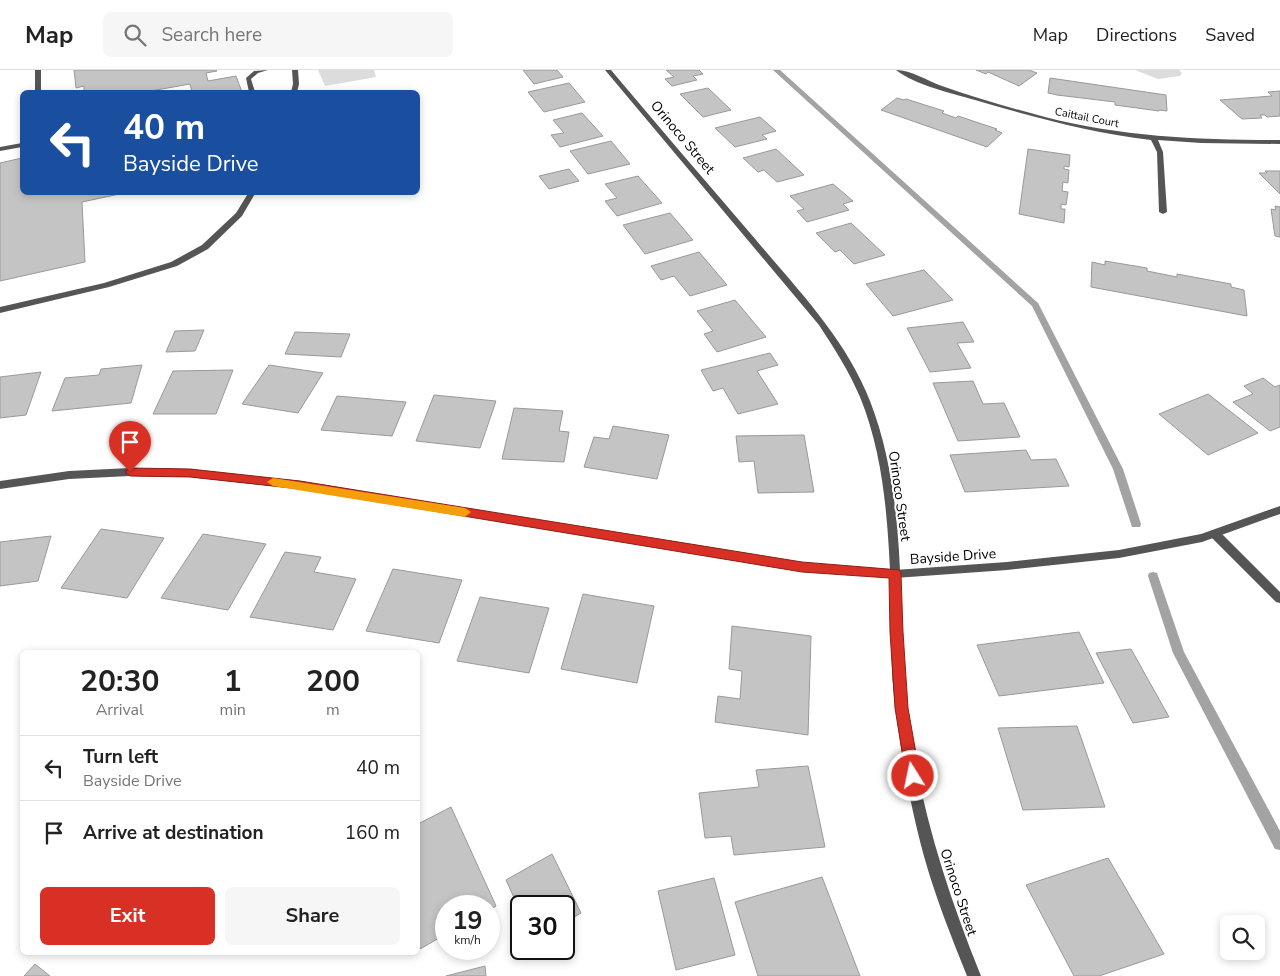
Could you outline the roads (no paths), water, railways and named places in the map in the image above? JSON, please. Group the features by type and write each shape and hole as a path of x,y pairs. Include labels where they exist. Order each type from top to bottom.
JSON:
{"street":[{"path":"38,70 38,90"},
{"path":"251,90 248,79 256,72 265,70"},
{"path":"294,90 295,70"},
{"name":"Orinoco Street","path":"608,70 822,323 845,359 865,399 878,440 888,490 895,574 896,632 902,708 916,793 941,890 974,976"},
{"name":"Caittail Court","path":"899,70 949,90 1043,119 1092,129 1154,138 1217,142 1280,142"},
{"path":"1154,138 1160,152 1163,212"},
{"path":"0,149 20,145"},
{"path":"0,310 106,284 174,264 204,247 239,214 251,195"},
{"name":"Bayside Drive","path":"0,485 69,475 130,472 190,473 300,485 802,567 895,574 1007,566 1119,554 1202,538 1280,510"},
{"path":"1214,534 1280,599"}],"waterway":[{"path":"776,70 1035,305 1118,469 1136,524"},
{"path":"1153,576 1179,653 1280,844"}]}
